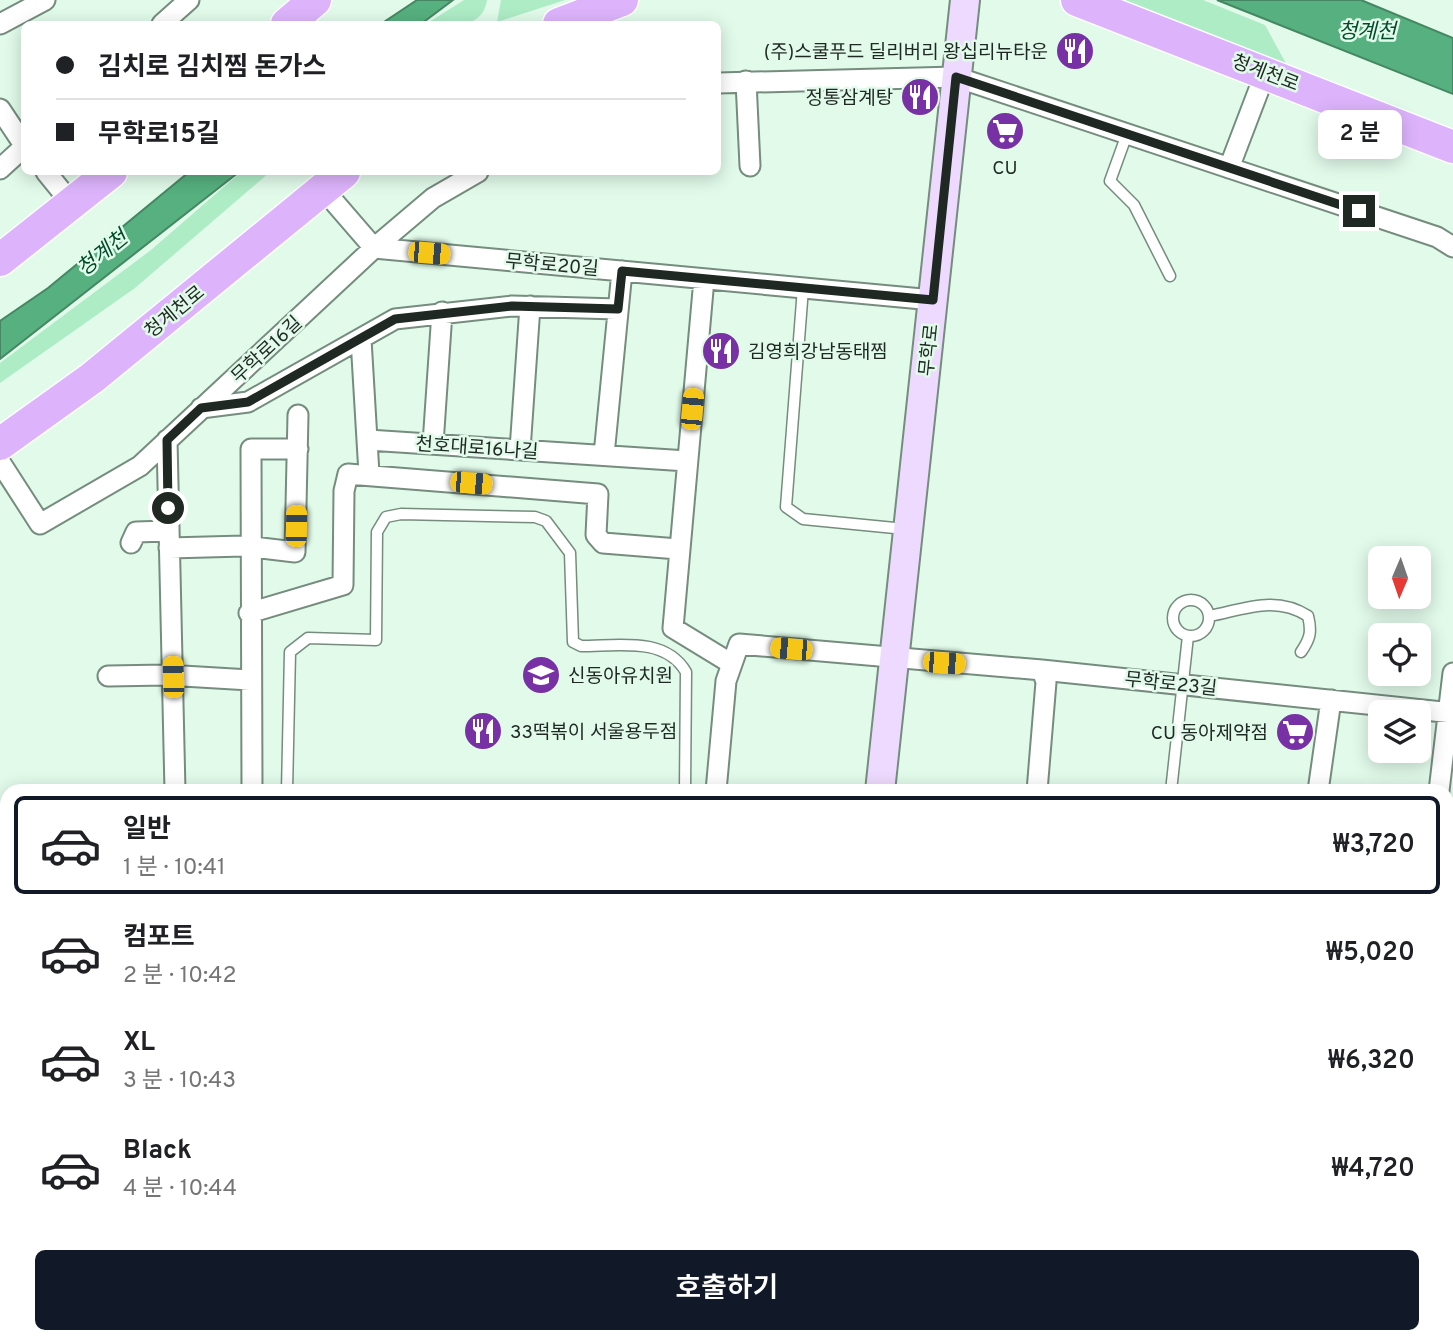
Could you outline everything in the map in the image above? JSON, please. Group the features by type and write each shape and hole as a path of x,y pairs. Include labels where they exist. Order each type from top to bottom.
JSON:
{"main road":[{"path":"290,21 315,0"},
{"path":"574,21 622,0"},
{"name":"무학로","path":"881,784 965,0"},
{"name":"청계천로","path":"1077,0 1266,71 1453,147"},
{"path":"0,260 107,175"},
{"name":"청계천로","path":"0,444 92,378 333,180"}],"street":[{"path":"0,24 45,0"},
{"path":"165,21 189,0"},
{"path":"1229,168 1266,71"},
{"path":"721,83 956,77 1437,237 1453,247"},
{"path":"746,81 750,166"},
{"path":"0,109 21,141"},
{"path":"0,169 21,149"},
{"path":"48,175 72,204"},
{"name":"무학로16길","path":"0,461 40,524 139,466 374,248 433,198 473,175"},
{"path":"333,180 374,248"},
{"name":"무학로20길","path":"374,248 933,300"},
{"path":"604,455 622,271"},
{"path":"704,279 673,628 732,664"},
{"path":"201,408 248,402 395,319 442,312 530,306 618,309"},
{"path":"520,450 530,306"},
{"path":"433,444 442,312"},
{"path":"361,339 369,474"},
{"path":"131,543 136,532 169,539 295,552 299,415"},
{"path":"167,440 175,784"},
{"name":"천호대로16나길","path":"368,440 687,461"},
{"path":"252,784 249,613 251,449 298,449"},
{"path":"249,613 343,585 344,491 348,474 598,494 596,535 603,543 678,548"},
{"path":"717,784 726,681 739,644 894,659"},
{"name":"무학로23길","path":"894,659 1042,670 1451,713"},
{"path":"1038,784 1046,682 1042,670"},
{"path":"1439,784 1451,713 1453,673"},
{"path":"108,676 250,680"},
{"path":"1319,784 1331,700"}],"lane":[{"path":"1127,134 1110,181 1134,205 1170,276"},
{"path":"803,288 786,507 803,519 909,529"},
{"path":"287,784 290,652 308,638 376,640 377,533 386,517 401,514 535,517 546,521 570,553 573,642 581,646 657,647 678,659 686,672 685,784"},
{"path":"1187,600 1199,601 1210,616 1202,633 1188,636 1179,632 1173,622 1177,606 1187,600"},
{"path":"1210,616 1271,604 1291,605 1308,616 1311,628 1310,640 1301,652"},
{"path":"1172,784 1188,636"}],"shaded area":[{"path":"464,0 487,0 479,17 472,21 431,21"},
{"path":"501,0 565,0 500,21 497,21"},
{"path":"1116,0 1203,0 1265,25 1288,67"},
{"path":"238,175 267,175 135,288 0,383 0,363 151,250"}],"water":[{"path":"417,0 453,0 425,21 386,21"},
{"name":"청계천","path":"1217,0 1361,0 1453,38 1453,94"},
{"name":"청계천","path":"185,175 235,175 0,359 0,321 48,288"}],"place":[{"name":"(주)스쿨푸드 딜리버리 왕십리뉴타운","path":"1075,51"},
{"name":"정통삼계탕","path":"920,97"},
{"name":"CU","path":"1005,131"},
{"name":"김영희강남동태찜","path":"721,351"},
{"name":"신동아유치원","path":"541,675"},
{"name":"33떡볶이 서울용두점","path":"483,731"},
{"name":"CU 동아제약점","path":"1295,732"}],"route":[{"path":"168,508 167,440 201,408 248,402 395,319 512,306 618,309 622,271 933,300 956,77 1359,211"}]}
